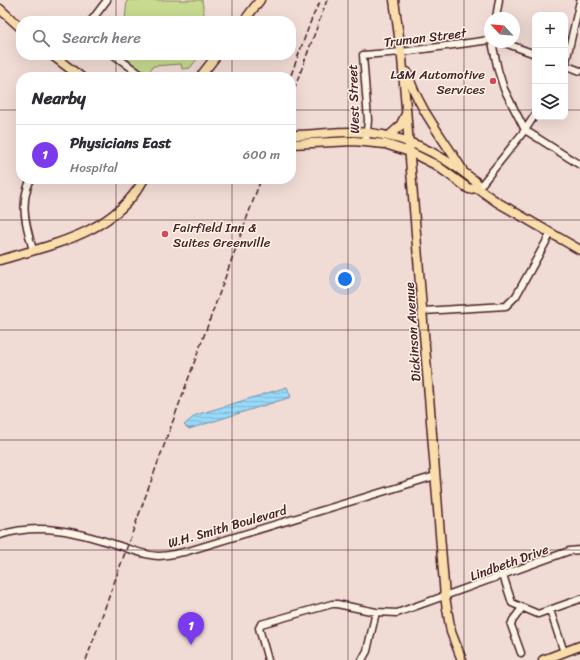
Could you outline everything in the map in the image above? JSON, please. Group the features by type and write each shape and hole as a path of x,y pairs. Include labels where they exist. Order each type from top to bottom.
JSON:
{"main road":[{"path":"248,16 260,0"},
{"name":"Dickinson Avenue","path":"394,0 402,55 407,112 445,596 451,632 462,660"},
{"path":"0,10 16,24"},
{"path":"402,55 409,80 422,107 465,173"},
{"path":"59,60 74,72"},
{"path":"204,72 213,60"},
{"path":"389,136 400,126 407,112"},
{"path":"296,135 366,132 389,136 429,150 465,173 477,183 477,189"},
{"path":"296,144 346,141 366,142 389,145 410,152 436,165 469,189 477,189 580,250"},
{"path":"0,260 63,241 98,226 122,208 141,184"},
{"path":"543,660 580,646"}],"street":[{"path":"95,16 106,0"},
{"path":"497,12 498,0"},
{"path":"568,53 580,0"},
{"name":"Truman Street","path":"363,55 402,55 484,42"},
{"path":"493,48 504,89 525,130 580,165"},
{"path":"518,48 532,53"},
{"name":"West Street","path":"363,55 368,116 366,142"},
{"path":"121,60 137,72"},
{"path":"568,67 580,71"},
{"path":"477,189 532,120"},
{"path":"28,184 24,204 25,219 33,250"},
{"path":"423,311 506,306 516,296 551,233"},
{"name":"W.H. Smith Boulevard","path":"0,535 37,529 58,530 89,536 150,555 167,556 188,551 435,476"},
{"name":"Lindbeth Drive","path":"268,660 259,626 332,604 390,614 397,613 569,551 580,550"},
{"path":"503,575 512,603 538,614 580,599"},
{"path":"521,653 511,625 522,608"},
{"path":"550,610 564,652"},
{"path":"362,660 367,651 376,612"}],"green space":[{"path":"127,0 202,0 204,16 125,16"},
{"path":"128,60 196,60 190,68 182,69 181,64 153,66 149,72 143,72"}],"water":[{"path":"287,387 291,397 189,429 184,425 196,415"}],"railway":[{"path":"292,72 312,18 321,0"},
{"path":"296,84 327,0"},
{"path":"86,660 259,184"}],"place":[{"name":"L&M Automotive Services","path":"493,81"},
{"name":"Fairfield Inn & Suites Greenville","path":"165,234"},
{"name":"Physicians East","path":"191,645"}]}
